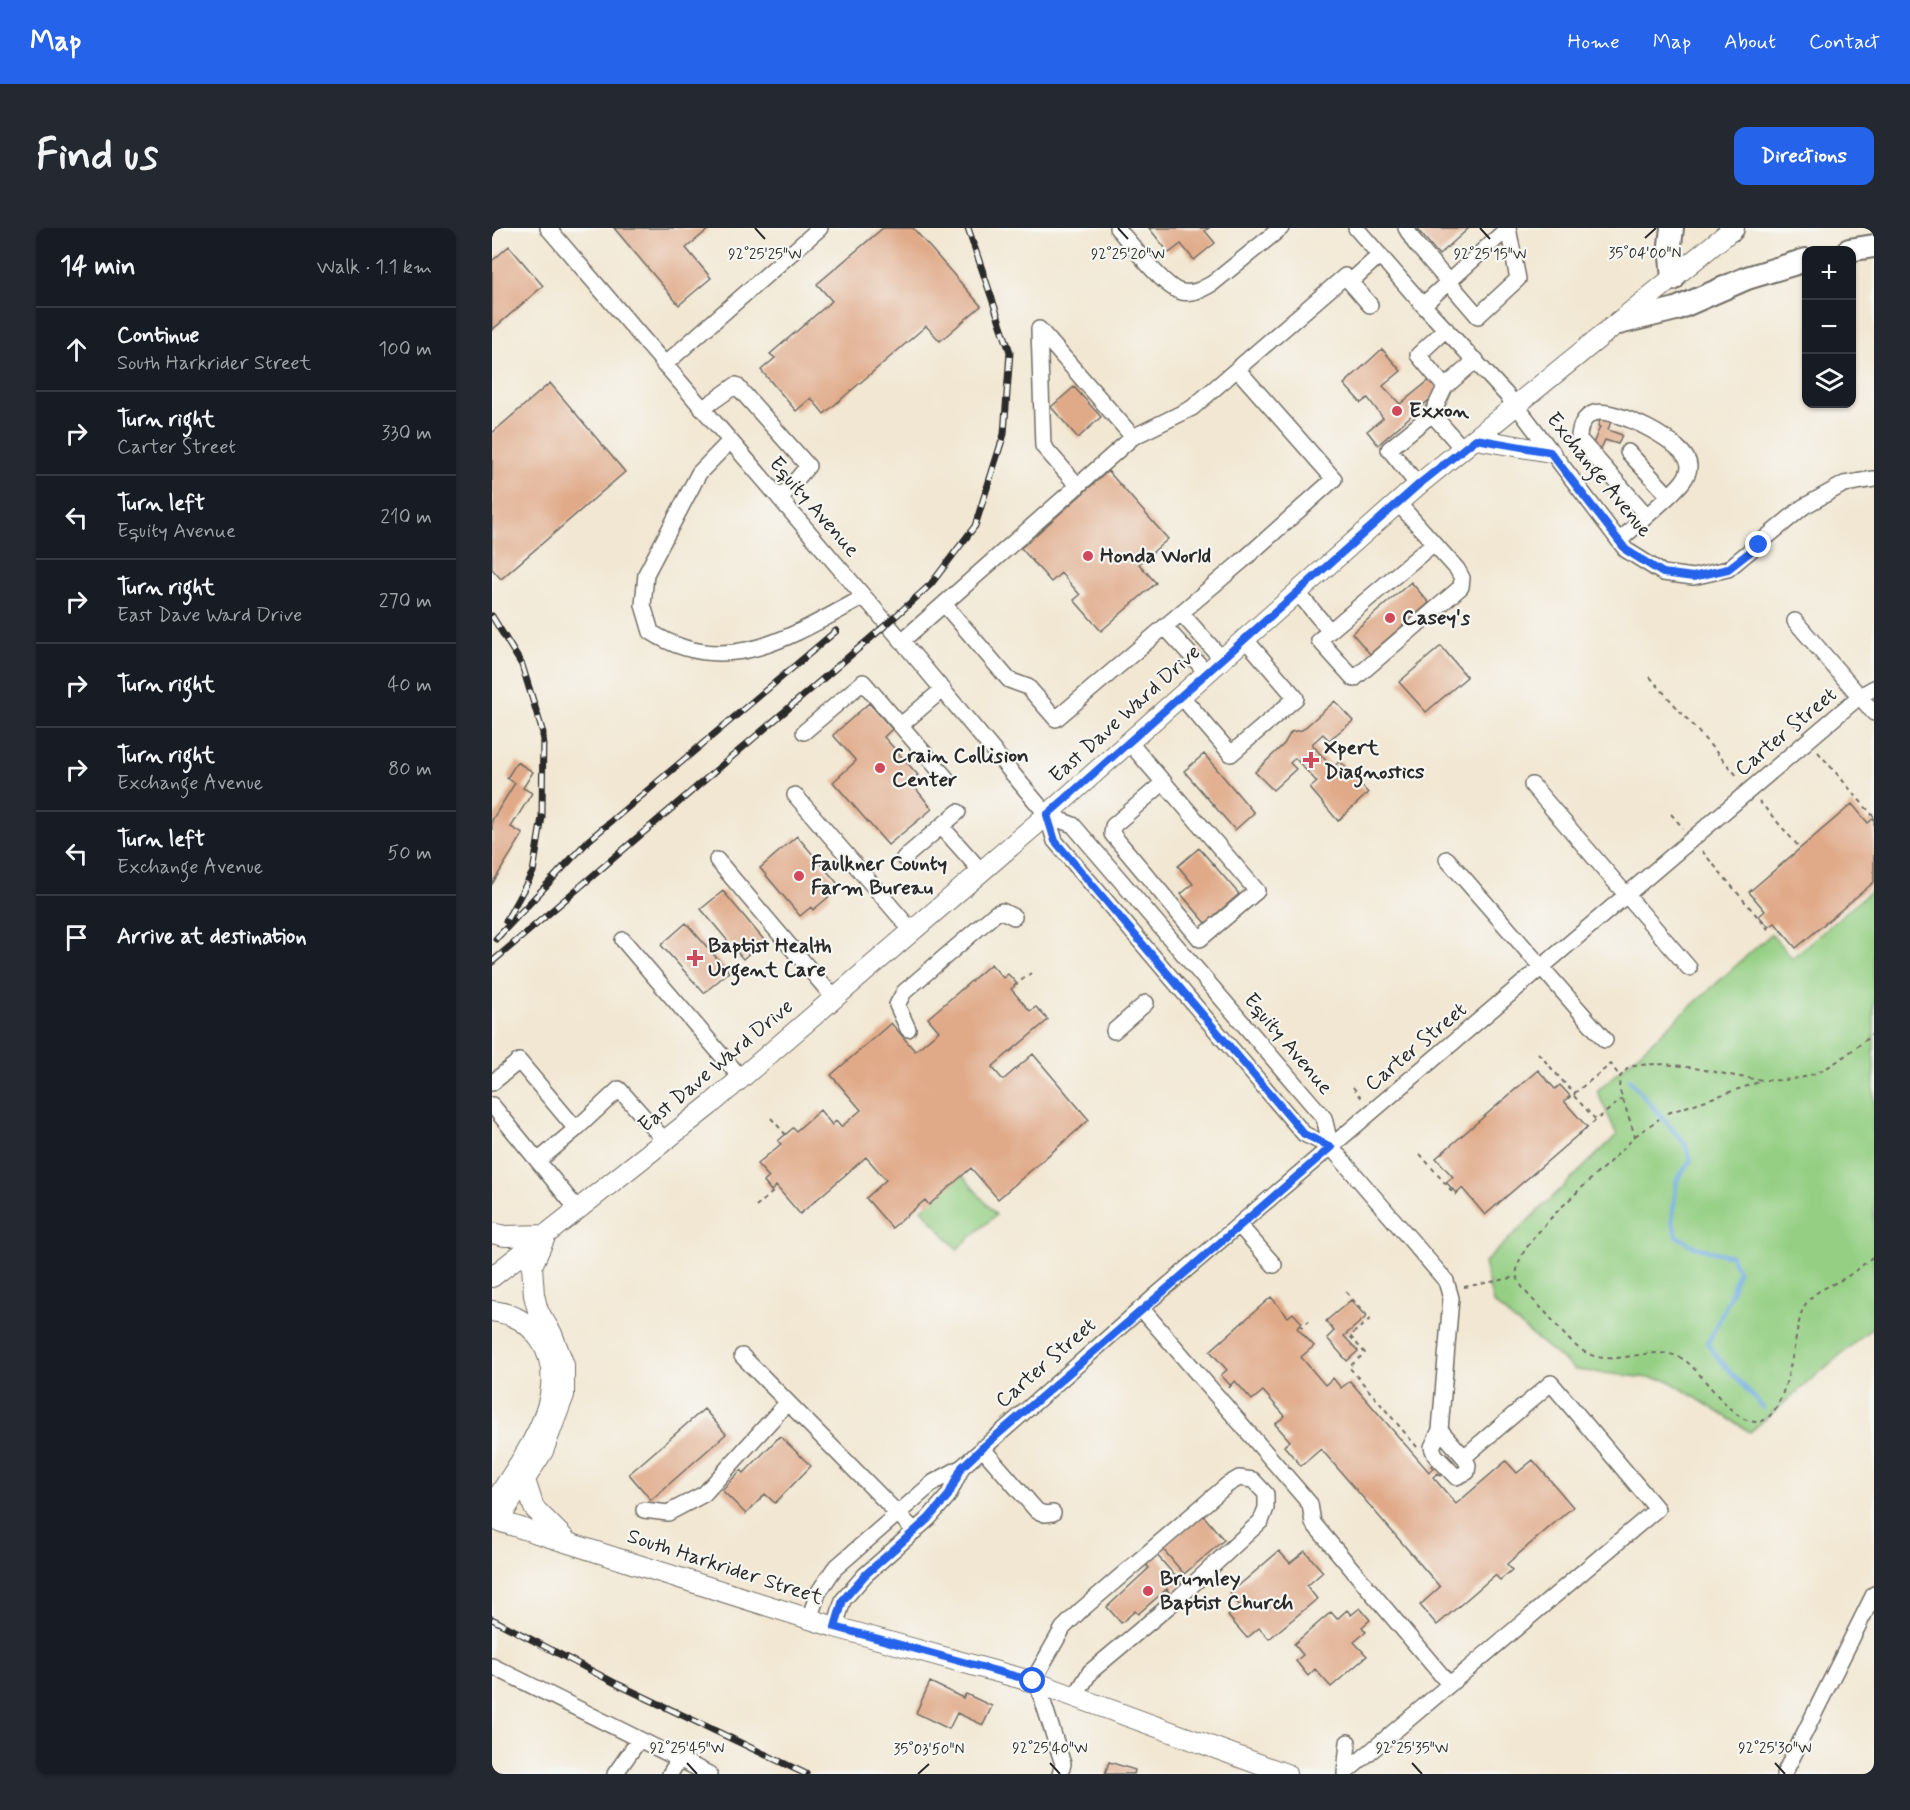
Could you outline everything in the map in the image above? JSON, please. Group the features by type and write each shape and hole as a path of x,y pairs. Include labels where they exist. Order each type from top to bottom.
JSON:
{"highway":[{"path":"1672,228 1670,245 1673,279"},
{"path":"1856,249 1874,246"},
{"path":"1619,324 1676,309 1756,274 1802,261"}],"main road":[{"name":"East Dave Ward Drive","path":"492,1277 741,1078 1047,815 1418,485 1619,324 1732,228"},
{"path":"1470,444 1550,452"},
{"path":"492,1233 505,1236 546,1235 532,1266 534,1295 538,1311 552,1335 564,1365 564,1395 543,1451 518,1477 492,1487"},
{"path":"492,1311 512,1313 532,1328 546,1350 552,1376 548,1405 536,1434 518,1477 494,1515"},
{"path":"518,1477 534,1508 569,1543"},
{"name":"South Harkrider Street","path":"494,1515 569,1543 809,1619 1035,1682 1286,1774"}],"street":[{"name":"Equity Avenue","path":"548,228 943,689 1047,815 1055,841 1304,1134 1331,1147"},
{"path":"664,365 820,228"},
{"path":"1117,228 1166,283 1179,292 1190,292 1202,290 1213,284 1281,228"},
{"name":"Exchange Avenue","path":"1356,228 1423,305 1516,405 1626,550 1663,573 1693,577 1728,569 1803,507 1844,484 1874,479"},
{"path":"1406,228 1448,282 1478,316 1518,279 1508,228 1448,282 1423,305"},
{"path":"1350,282 1380,255"},
{"path":"902,641 1133,437 1192,408 1345,276 1370,305"},
{"path":"1077,486 1044,446 1039,329 1133,437"},
{"path":"1445,387 1418,355 1446,329"},
{"path":"1418,485 1389,449 1432,414 1445,387 1476,360"},
{"path":"944,604 1010,680 1028,687 1056,718 1165,627 1334,479 1238,370"},
{"path":"702,409 736,385 808,466 780,499"},
{"path":"1432,414 1470,444"},
{"path":"1619,541 1647,516 1669,496 1686,475 1689,466 1686,455 1668,438 1606,419 1582,422 1579,439 1647,516"},
{"path":"730,441 699,473 646,574 643,605 651,632 670,644 700,654 742,653 782,641 864,597"},
{"path":"1628,452 1669,496"},
{"path":"1398,503 1434,543 1457,569 1462,578 1461,587 1354,679 1319,640 1434,543"},
{"path":"1298,593 1330,631"},
{"path":"1181,613 1222,659"},
{"path":"1795,621 1874,713"},
{"path":"1165,627 1207,673"},
{"path":"1181,696 1231,754 1296,698 1245,639"},
{"path":"804,732 863,681 946,778"},
{"name":"Carter Street","path":"809,1619 818,1593 834,1569 898,1513 934,1482 962,1467 1141,1308 1860,696 1874,688"},
{"path":"901,725 943,689"},
{"path":"1129,742 1164,782 1257,891 1200,939 1112,834 1113,826 1164,782"},
{"path":"1532,785 1689,968"},
{"path":"795,795 912,931"},
{"path":"904,858 958,812"},
{"name":"Equity Avenue","path":"1047,815 1073,825 1184,954 1324,1118 1331,1147"},
{"path":"941,826 981,871"},
{"path":"1447,859 1605,1040"},
{"path":"717,860 834,998"},
{"path":"908,1029 897,1005 904,992 996,913 1002,911 1014,917"},
{"path":"623,940 741,1078"},
{"path":"1165,970 1184,954"},
{"path":"1114,1031 1146,1003"},
{"path":"492,1083 519,1061 576,1129"},
{"path":"538,1161 619,1089 665,1141"},
{"path":"1282,1107 1300,1091"},
{"path":"492,1105 578,1210"},
{"path":"1331,1147 1446,1281 1451,1298 1440,1430 1464,1457 1551,1383 1657,1509 1345,1774"},
{"path":"1239,1225 1274,1265"},
{"path":"1141,1308 1310,1504 1313,1523 1449,1684"},
{"path":"742,1356 786,1404 915,1531"},
{"path":"644,1510 668,1513 704,1494 786,1404"},
{"path":"982,1448 1037,1511 1046,1514 1053,1513"},
{"name":"Carter Street","path":"835,1627 843,1600 865,1575 915,1531 948,1496 962,1467"},
{"path":"1060,1774 1063,1764 1035,1682 1063,1628 1227,1485 1239,1478 1253,1480 1266,1494 1266,1508 1256,1527 1176,1600 1090,1672 1075,1697"},
{"path":"1784,1774 1874,1594"},
{"path":"492,1665 709,1774"},
{"path":"615,1774 639,1740"},
{"path":"1345,1774 1348,1742"},
{"path":"670,1774 679,1760"}],"path":[{"path":"1650,676 1800,848"},
{"path":"1786,716 1874,817"},
{"path":"1733,886 1768,929 1772,925"},
{"path":"1014,986 1031,973"},
{"path":"1668,1113 1765,1080 1803,1077 1819,1071 1874,1033"},
{"path":"1538,1053 1596,1121"},
{"path":"1620,1077 1629,1067 1672,1063 1765,1080"},
{"path":"1567,1099 1611,1064 1620,1077 1622,1099 1635,1136"},
{"path":"1578,1135 1622,1099"},
{"path":"771,1118 786,1134"},
{"path":"1659,1119 1635,1136 1549,1220 1518,1262 1517,1277 1532,1298 1580,1351 1599,1357 1650,1354 1683,1360 1736,1414 1748,1421 1761,1422 1772,1415 1779,1400 1790,1370 1802,1312 1809,1298 1874,1256"},
{"path":"1420,1154 1455,1195 1459,1191"},
{"path":"756,1207 774,1189"},
{"path":"1458,1288 1517,1277"},
{"path":"1346,1292 1370,1319 1350,1336 1365,1353 1349,1367 1417,1447"},
{"path":"1300,1325 1302,1327 1309,1321"}],"green space":[{"path":"1874,888 1874,1326 1750,1432 1668,1380 1575,1370 1493,1303 1484,1263 1617,1135 1597,1091 1771,934 1792,958"},
{"path":"962,1175 996,1215 957,1249 922,1209"}],"building":[{"path":"614,228 710,228 686,248 711,278 679,305"},
{"path":"883,228 913,228 981,306 940,341 926,326 824,414 811,398 796,411 761,370 775,358 770,354 832,301 817,284"},
{"path":"1149,228 1209,228 1205,231 1215,243 1194,260 1181,244 1169,253"},
{"path":"1420,228 1469,228 1439,255 1418,230"},
{"path":"509,246 543,286 492,330 492,261"},
{"path":"1382,349 1401,371 1383,386 1400,404 1431,379 1438,392 1378,445 1367,431 1383,418 1368,398 1361,403 1344,384"},
{"path":"550,383 625,472 501,579 492,569 492,433"},
{"path":"1074,387 1101,417 1078,438 1051,407"},
{"path":"1602,415 1612,418 1608,430 1622,435 1618,444 1605,440 1601,449 1592,446"},
{"name":"Honda World","path":"1108,471 1168,539 1139,564 1156,583 1101,631 1074,600 1080,595 1061,573 1051,582 1021,548"},
{"name":"Casey's","path":"1411,582 1429,603 1370,654 1352,633"},
{"path":"1441,646 1467,677 1426,712 1399,682"},
{"name":"Xpert Diagnostics","path":"1335,701 1353,721 1329,740 1323,734 1312,744 1332,768 1340,761 1368,793 1338,821 1310,788 1317,782 1295,758 1290,763 1296,769 1273,790 1255,772 1284,744 1291,732 1302,730"},
{"name":"Crain Collision Center","path":"869,703 892,729 884,737 918,775 910,781 932,809 888,845 833,782 856,761 833,735"},
{"path":"1204,754 1254,813 1235,830 1184,771"},
{"path":"517,762 533,772 523,788 532,793 511,827 523,834 492,884 492,820 515,783 507,778"},
{"path":"1852,804 1868,823 1874,818 1874,882 1796,948 1775,923 1769,927 1759,916 1765,911 1749,892"},
{"name":"Faulkner County Farm Bureau","path":"797,836 838,884 828,892 831,895 813,910 811,907 800,916 760,868"},
{"path":"1199,848 1239,894 1206,923 1181,894 1193,884 1178,866"},
{"path":"723,891 764,940 743,959 701,909"},
{"name":"Baptist Health Urgent Care","path":"686,923 729,972 704,993 661,945"},
{"path":"991,964 1003,978 1008,974 1017,984 1011,989 1030,1011 1036,1007 1048,1020 992,1067 1003,1080 1033,1054 1089,1120 998,1199 971,1168 929,1205 925,1200 892,1228 866,1198 886,1180 866,1157 800,1214 776,1186 771,1191 764,1182 769,1177 757,1164 781,1144 778,1141 793,1128 796,1131 820,1110 832,1125 836,1121 841,1127 861,1110 831,1075 891,1023 915,1051 939,1031 928,1018"},
{"path":"1538,1070 1555,1089 1560,1085 1570,1096 1564,1101 1587,1127 1485,1215 1462,1188 1456,1193 1446,1182 1453,1177 1436,1158"},
{"path":"1271,1297 1288,1317 1293,1313 1302,1323 1297,1328 1314,1346 1301,1357 1325,1385 1333,1378 1341,1388 1350,1381 1429,1472 1433,1468 1431,1466 1446,1453 1455,1463 1440,1476 1438,1473 1433,1477 1456,1504 1506,1461 1517,1473 1533,1460 1573,1507 1507,1564 1512,1570 1500,1580 1495,1575 1437,1625 1420,1605 1440,1587 1321,1449 1301,1466 1284,1446 1290,1441 1275,1424 1285,1416 1263,1391 1252,1400 1235,1381 1230,1385 1221,1375 1227,1370 1210,1351"},
{"path":"1351,1300 1366,1317 1344,1336 1358,1351 1347,1361 1327,1338 1334,1331 1326,1321"},
{"path":"704,1409 726,1434 651,1500 629,1474"},
{"path":"780,1436 811,1466 775,1503 765,1494 746,1514 722,1490 741,1470 744,1473"},
{"path":"1202,1514 1224,1540 1184,1574 1162,1548"},
{"path":"1279,1551 1290,1563 1305,1551 1323,1572 1307,1586 1317,1599 1269,1639 1259,1628 1247,1638 1228,1616 1240,1606 1230,1593"},
{"path":"1156,1554 1182,1584 1170,1594 1167,1589 1138,1614 1135,1611 1121,1623 1107,1607 1149,1568 1145,1563"},
{"path":"1360,1608 1370,1620 1362,1627 1366,1632 1354,1642 1367,1656 1331,1687 1315,1669 1308,1676 1296,1661 1303,1655 1294,1644 1331,1612 1337,1619 1347,1610 1351,1615"},
{"path":"930,1682 963,1698 966,1694 992,1706 983,1725 957,1713 949,1729 916,1713"},
{"path":"1109,1762 1135,1770 1134,1774 1105,1774"}],"waterway":[{"path":"1629,1079 1685,1144 1691,1161 1677,1179 1672,1221 1677,1236 1695,1247 1731,1256 1738,1271 1729,1299 1708,1343 1716,1356 1763,1408"}],"railway":[{"path":"492,962 887,624 931,584 975,526 1004,434 1010,352 968,228"},
{"path":"492,616 522,665 543,733 542,817 533,872 506,921"},
{"path":"496,939 589,840 836,631"},
{"path":"492,1619 617,1684 806,1774"}],"place":[{"name":"Exxon","path":"1397,411"},
{"name":"Honda World","path":"1088,556"},
{"name":"Casey's","path":"1390,618"},
{"name":"Xpert Diagnostics","path":"1311,760"},
{"name":"Crain Collision Center","path":"880,768"},
{"name":"Faulkner County Farm Bureau","path":"799,876"},
{"name":"Baptist Health Urgent Care","path":"695,958"},
{"name":"Brumley Baptist Church","path":"1148,1591"}],"route":[{"path":"1033,1681 835,1627 843,1600 865,1575 928,1519 948,1496 962,1467 982,1448 1153,1298 1331,1147 1304,1134 1055,841 1047,815 1418,485 1476,439 1550,452 1626,550 1663,573 1693,577 1728,569 1759,545"}]}
